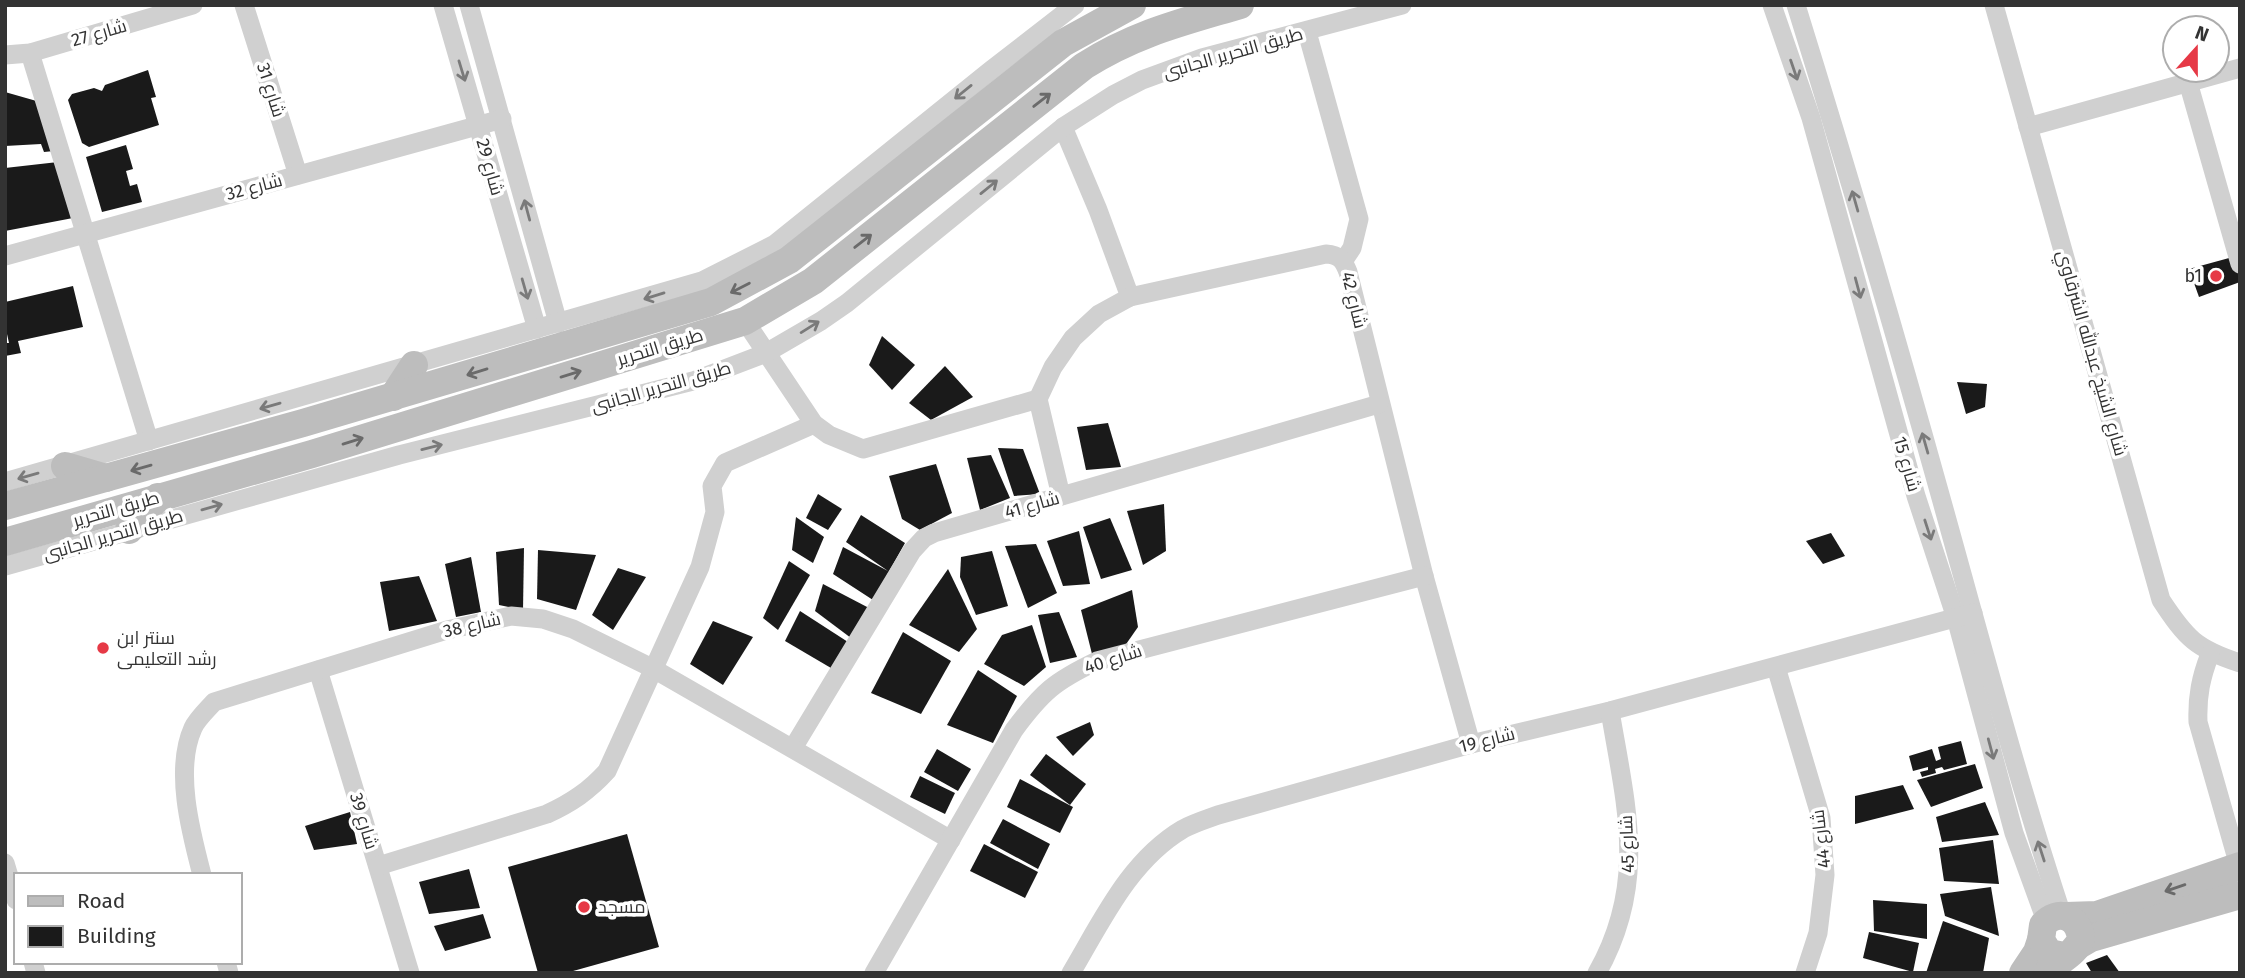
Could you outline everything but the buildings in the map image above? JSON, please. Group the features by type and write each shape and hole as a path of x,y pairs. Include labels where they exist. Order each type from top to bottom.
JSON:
{"street":[{"name":"شارع 27","path":"5,55 30,53 192,5"},
{"name":"شارع 31","path":"244,5 298,175"},
{"name":"شارع 29","path":"443,5 537,329"},
{"name":"شارع 29","path":"469,5 558,323"},
{"path":"5,482 702,281 775,244 1075,5"},
{"name":"طريق التحرير","path":"5,506 393,397 711,302 789,260 1063,43 1132,5"},
{"name":"طريق التحرير","path":"5,541 312,454 745,321 813,281 1084,66 1106,52 1154,30 1240,5"},
{"name":"طريق التحرير الجانبى","path":"5,566 399,455 693,382 766,353 847,303 1063,127 1113,95 1172,68 1402,5"},
{"name":"شارع 15","path":"1772,5 1811,118 1916,496 1965,616"},
{"name":"شارع 15","path":"1796,5 1834,127 1965,616 2034,832 2054,923"},
{"name":"شارع الشيخ عبدالله الشرقاوي","path":"1994,5 2161,600 2181,631 2210,654 2240,663"},
{"path":"1307,32 1359,219 1352,248 1344,260"},
{"path":"30,53 149,441"},
{"path":"2028,127 2181,84"},
{"path":"2189,84 2240,264"},
{"name":"شارع 32","path":"5,256 502,119"},
{"path":"1063,127 1098,210 1130,297"},
{"path":"775,244 807,245"},
{"name":"شارع 42","path":"1038,399 1053,367 1073,338 1099,314 1130,297 1326,254 1336,254 1344,260 1424,576 1471,744"},
{"path":"745,321 814,424 828,435 863,449 1038,399 1061,496"},
{"path":"393,397 414,365"},
{"name":"شارع 41","path":"793,748 912,551 924,538 1380,404"},
{"path":"303,423 298,428 297,442 305,452 312,454"},
{"path":"378,866 547,814 570,804 590,789 607,771 700,567 715,512 712,486 725,463 814,424"},
{"path":"240,441 249,455 244,472"},
{"path":"65,466 106,478"},
{"path":"129,530 158,497"},
{"name":"شارع 40","path":"874,973 1014,730 1036,701 1064,677 1097,662 1424,576"},
{"name":"شارع 38","path":"201,873 189,824 185,758 193,727 214,702 447,630 511,616 543,620 573,629 652,668 951,840"},
{"name":"شارع 19","path":"1071,973 1130,876 1154,849 1184,828 1218,815 1471,744 1610,711 1965,616"},
{"path":"2054,923 2097,915 2240,866 2198,722 2199,687 2210,654"},
{"name":"شارع 44","path":"1776,667 1821,818 1825,876 1818,933 1805,973"},
{"name":"شارع 39","path":"318,670 410,973"},
{"name":"شارع 45","path":"1597,973 1610,950 1622,915 1629,878 1630,842 1610,711"},
{"path":"5,863 14,893"},
{"path":"2063,958 2091,938 2240,895"},
{"path":"2022,973 2054,923 2073,919 2080,931 2063,958"},
{"path":"2054,923 2049,953 2063,958"}],"place":[{"name":"b1","path":"2216,276"},
{"name":"سنتر ابن رشد التعليمى","path":"103,648"},
{"name":"مسجد","path":"584,907"}]}
